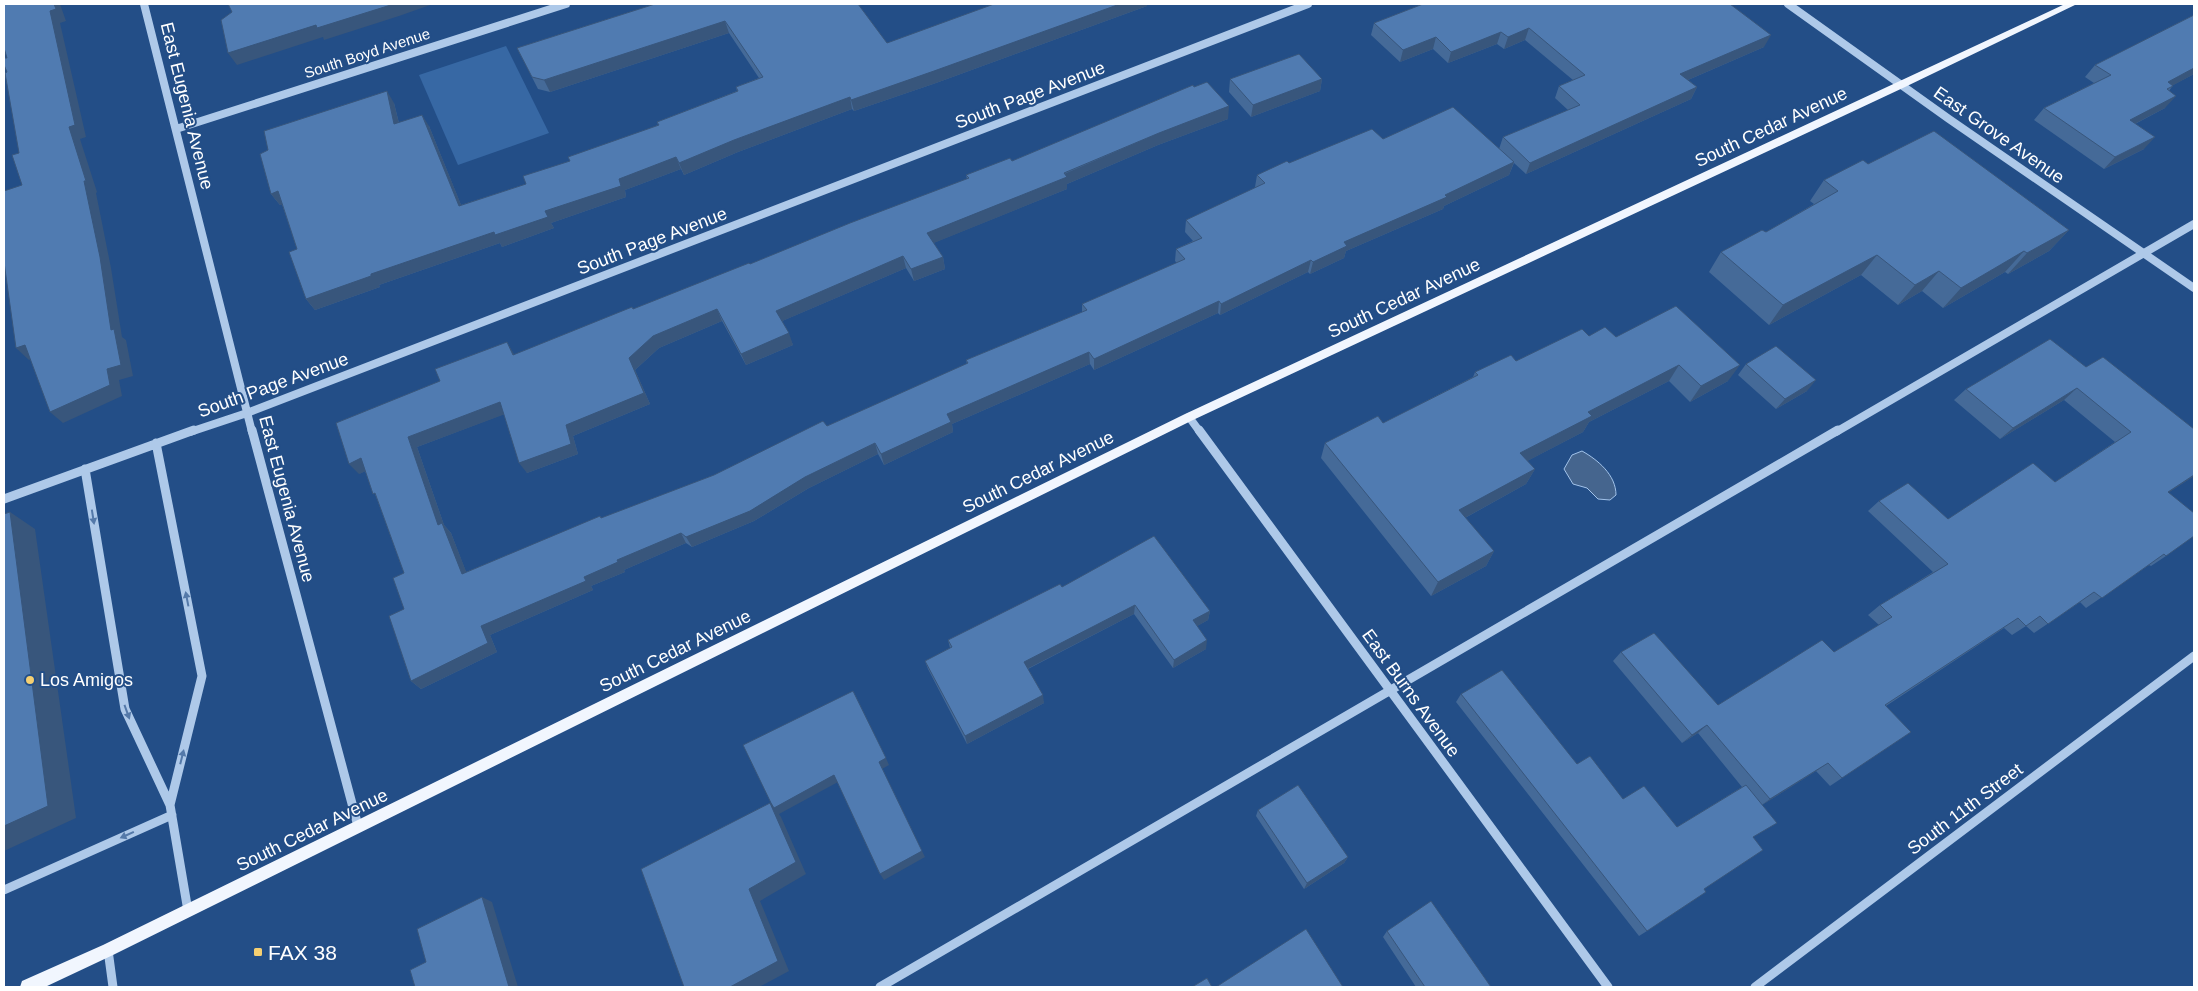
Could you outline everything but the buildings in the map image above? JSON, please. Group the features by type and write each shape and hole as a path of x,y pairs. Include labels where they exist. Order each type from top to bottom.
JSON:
{"main road":[{"name":"South Cedar Avenue","path":"28,987 108,950 1189,418 1902,86 2072,4"}],"street":[{"name":"East Eugenia Avenue","path":"144,4 247,412 358,826"},
{"name":"South Boyd Avenue","path":"176,128 566,4"},
{"name":"South Page Avenue","path":"4,499 247,412 1308,4"},
{"name":"East Grove Avenue","path":"1788,4 1948,119 2194,288"},
{"path":"880,987 2194,224"},
{"name":"East Burns Avenue","path":"1189,418 1608,987"},
{"path":"156,443 202,676 171,810"},
{"path":"85,469 125,709 171,810 188,910"},
{"name":"South 11th Street","path":"1755,987 2194,656"},
{"path":"4,890 171,810"},
{"path":"108,950 113,987"}],"shaded area":[{"path":"506,46 549,133 458,165 419,75"},
{"path":"1582,451 1600,464 1613,481 1616,495 1610,500 1598,499 1587,488 1573,484 1564,469 1572,455"}],"place":[{"name":"Los Amigos","path":"30,680"},
{"name":"FAX 38","path":"258,952"}]}
